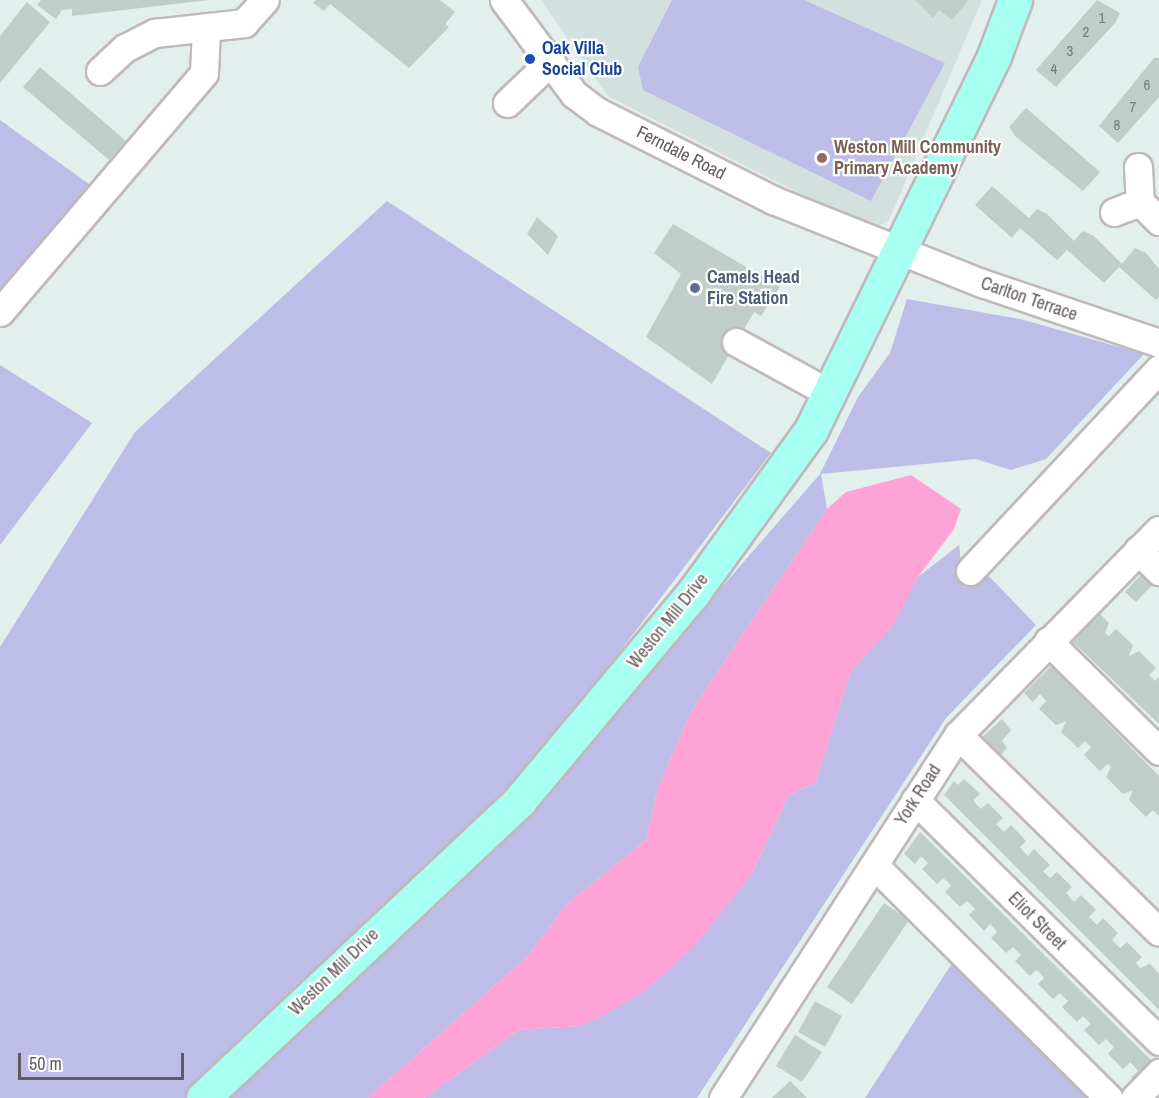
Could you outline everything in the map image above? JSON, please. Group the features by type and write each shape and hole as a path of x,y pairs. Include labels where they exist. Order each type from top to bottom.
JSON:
{"main road":[{"name":"Weston Mill Drive","path":"204,1098 519,800 693,593 811,430 999,44 1015,0"},
{"name":"Weston Mill Drive","path":"999,44 1039,0"}],"street":[{"path":"100,71 125,48 154,33 244,23 265,0"},
{"name":"Ferndale Road","path":"504,0 574,94 598,112 773,200 900,251"},
{"path":"0,312 204,73 206,29"},
{"path":"507,103 551,61"},
{"path":"1138,167 1140,202 1159,221"},
{"path":"1114,212 1140,202"},
{"name":"Carlton Terrace","path":"900,251 1159,343"},
{"path":"736,342 829,393"},
{"path":"970,571 1159,369"},
{"name":"York Road","path":"723,1098 958,735 1159,530"},
{"path":"1138,550 1159,571"},
{"path":"1048,641 1159,752"},
{"path":"958,735 1159,932"},
{"name":"Eliot Street","path":"915,800 1159,1041"},
{"path":"874,865 1109,1098"},
{"path":"1135,1098 1159,1073"}],"shaded area":[{"name":"Weston Mill Community Primary Academy","path":"541,0 982,0 889,220 872,230 608,96"},
{"name":"Weston Mill Community Primary Academy","path":"672,0 804,0 945,63 871,201 643,90 638,67"},
{"path":"0,120 100,192 0,302"},
{"path":"387,201 771,453 507,800 189,1098 0,1098 0,647 135,432"},
{"path":"907,299 1020,319 1144,354 1046,459 1011,470 976,459 821,474 827,509 692,710 658,788 646,840 567,904 528,956 368,1098 224,1098 530,808 820,474 858,397 890,353"},
{"path":"0,365 92,423 0,545"},
{"path":"911,475 961,509 954,529 918,577 893,626 851,671 815,783 789,795 750,877 693,948 643,992 600,1017 579,1026 519,1030 424,1098 368,1098 528,956 567,904 646,840 658,788 692,710 827,509 846,492"},
{"path":"959,545 964,588 979,566 1036,625 946,718 697,1098 424,1098 519,1030 579,1026 750,877 789,795 815,783 851,671 892,626 918,577"},
{"path":"958,954 1101,1098 865,1098"}],"building":[{"path":"41,0 209,0 72,16 72,9 62,10 56,19 37,5"},
{"path":"316,0 440,0 455,12 445,24 449,27 409,68 330,4 324,11 313,3"},
{"path":"915,0 969,0 952,20 939,10 933,18"},
{"path":"1097,0 1120,13 1115,23 1056,87 1036,70"},
{"path":"27,2 50,22 0,83 0,36"},
{"path":"1154,58 1159,58 1159,97 1118,143 1099,126"},
{"path":"40,67 126,141 109,160 23,87"},
{"path":"1026,108 1100,172 1083,191 1015,136 1009,127"},
{"path":"992,186 1029,218 1037,209 1047,214 1074,241 1083,231 1094,236 1122,264 1135,248 1146,253 1159,269 1159,296 1156,300 1119,267 1104,283 1067,250 1057,260 1020,228 1012,238 975,205"},
{"path":"537,217 558,236 548,255 527,234"},
{"path":"673,224 780,287 761,316 754,312 712,384 646,337 681,274 654,253"},
{"path":"1145,570 1156,581 1136,602 1125,592"},
{"path":"1100,614 1109,623 1105,633 1109,636 1116,629 1133,645 1129,656 1139,651 1156,668 1149,675 1155,681 1159,677 1159,724 1073,642"},
{"path":"1051,666 1159,776 1159,816 1153,810 1146,817 1129,800 1133,790 1123,794 1106,777 1111,767 1108,764 1100,771 1084,755 1091,747 1085,741 1078,748 1061,732 1066,721 1056,725 1039,709 1046,701 1040,694 1033,702 1024,693"},
{"path":"1002,719 1011,730 1002,741 1007,748 998,758 979,740"},
{"path":"964,779 980,794 973,800 981,809 988,803 1003,818 996,824 1004,832 1011,825 1026,841 1020,847 1028,856 1034,849 1050,865 1043,871 1050,878 1057,872 1072,887 1066,893 1074,902 1081,895 1096,910 1089,917 1097,925 1103,918 1118,933 1112,940 1120,948 1127,942 1142,957 1136,963 1140,968 1150,964 1159,974 1159,1010 944,795 954,781 958,785"},
{"path":"920,832 1157,1066 1139,1085 1131,1077 1138,1071 1134,1066 1130,1062 1123,1069 1108,1054 1114,1047 1106,1039 1099,1045 1084,1030 1091,1024 1083,1016 1077,1022 1062,1007 1068,1001 1060,993 1053,999 1038,984 1044,978 1040,973 1036,970 1030,976 1015,961 1021,955 1013,947 1006,953 991,938 997,932 990,924 984,931 969,915 975,909 967,901 960,907 945,892 951,886 948,882 943,878 937,884 922,869 928,863 921,856 915,864 904,854"},
{"path":"884,903 909,920 852,1004 827,987"},
{"path":"815,1001 842,1016 825,1047 798,1032"},
{"path":"795,1035 822,1052 802,1082 776,1066"},
{"path":"790,1081 807,1098 772,1098"}],"place":[{"name":"Oak Villa Social Club","path":"530,59"},
{"name":"Weston Mill Community Primary Academy","path":"822,158"},
{"name":"Camels Head Fire Station","path":"695,288"}]}
